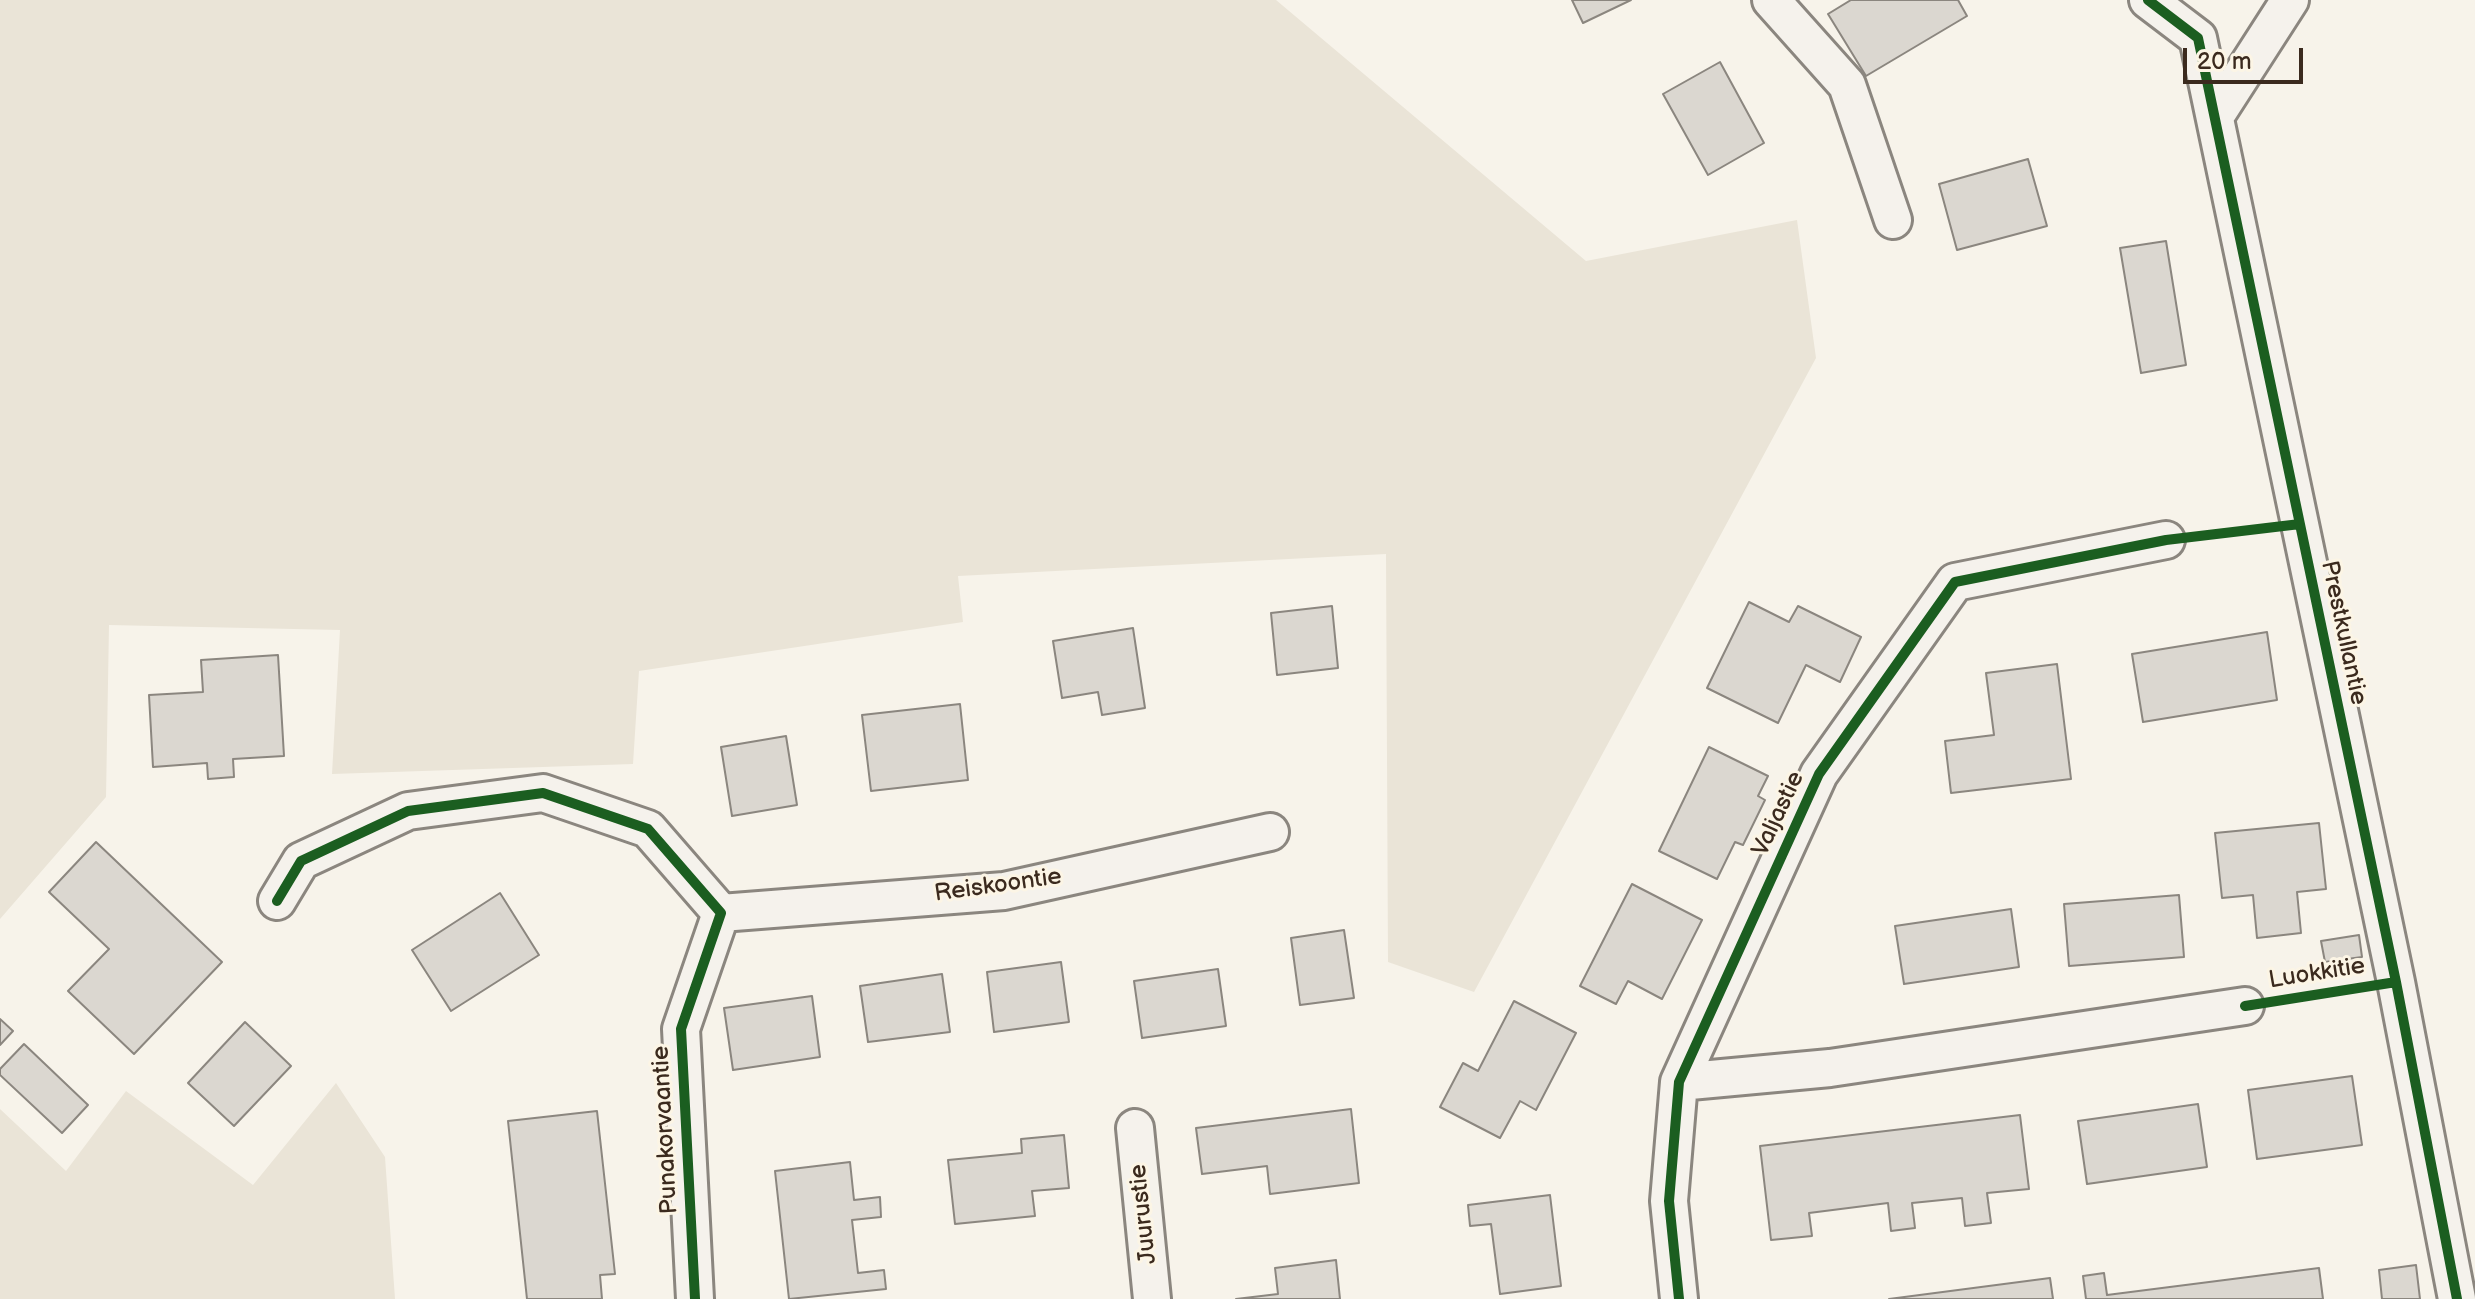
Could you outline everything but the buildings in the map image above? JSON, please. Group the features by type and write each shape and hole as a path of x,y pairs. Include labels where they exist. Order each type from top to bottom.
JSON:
{"street":[{"path":"1771,0 1847,85 1893,220"},
{"name":"Prestkullantie","path":"2148,0 2198,38 2396,982 2457,1299"},
{"path":"2216,115 2290,0"},
{"name":"Valjastie","path":"1679,1299 1669,1201 1679,1082 1819,774 1955,582 2166,540"},
{"path":"277,901 301,861 408,811 543,793 648,829 721,913"},
{"name":"Reiskoontie","path":"721,913 1004,891 1270,832"},
{"name":"Punakorvaantie","path":"695,1299 681,1029 721,913"},
{"name":"Luokkitie","path":"1679,1082 1830,1068 2245,1006"},
{"name":"Juurustie","path":"1135,1128 1152,1299"}],"shaded area":[{"path":"0,0 1276,0 1586,261 1797,220 1816,358 1474,992 1388,962 1386,554 958,576 963,622 639,671 633,764 332,774 340,630 109,625 106,797 0,919"},
{"path":"336,1083 385,1157 395,1299 0,1299 0,1109 66,1171 126,1091 253,1185"}],"cycle path":[{"path":"2148,0 2198,38 2396,982 2457,1299"},
{"path":"1679,1299 1669,1201 1679,1082 1819,774 1955,582 2166,540 2300,524"},
{"path":"277,901 301,861 408,811 543,793 648,829 721,913 681,1029 695,1299"},
{"path":"2245,1006 2396,982"}]}
